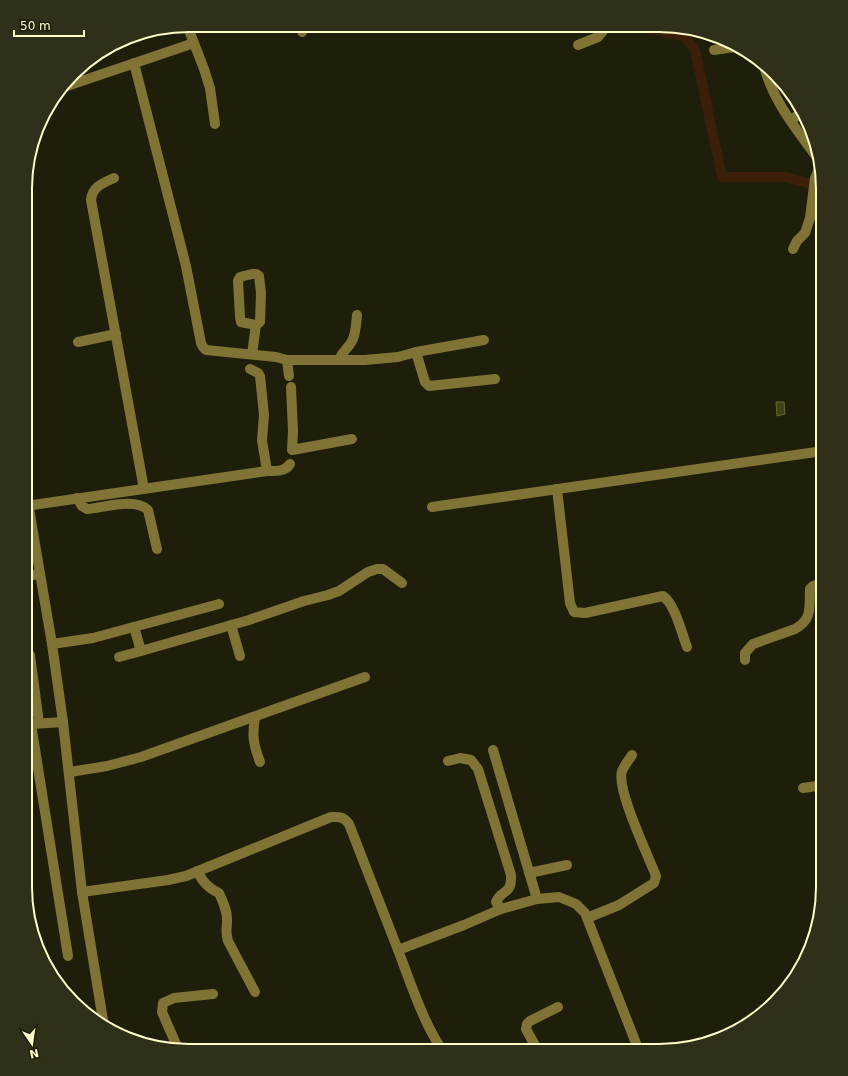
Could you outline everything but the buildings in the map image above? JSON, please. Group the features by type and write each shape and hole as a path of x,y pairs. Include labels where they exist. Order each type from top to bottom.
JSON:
{"street":[{"path":"190,32 210,88 215,124"},
{"path":"578,45 598,37 602,32"},
{"path":"72,84 194,43"},
{"path":"714,50 729,48"},
{"path":"134,63 186,266 203,347 206,350 252,354 287,360 381,359 484,340"},
{"path":"767,75 771,88 777,99 811,149"},
{"path":"791,120 798,115"},
{"path":"114,178 97,187 91,200 144,489"},
{"path":"794,249 797,242 805,233 810,218 816,178"},
{"path":"252,354 256,325 260,322 261,292 260,278 257,274 240,277 238,282 240,321 245,324 256,325"},
{"path":"339,360 342,352 351,343 354,336 357,315"},
{"path":"78,342 116,334"},
{"path":"416,352 425,382 428,385 495,379"},
{"path":"287,360 289,376"},
{"path":"250,369 258,373 260,376 264,415 262,440 267,471"},
{"path":"291,387 293,431 292,450 352,438"},
{"path":"432,507 816,452"},
{"path":"32,505 282,470 290,464"},
{"path":"556,489 570,603 574,612 585,613 663,596 668,600 673,610 687,647"},
{"path":"77,498 82,506 87,509 132,504 145,507 148,510 157,549"},
{"path":"32,532 52,644 70,772 82,892 103,1018"},
{"path":"119,656 231,625 304,601 328,595 339,591 368,572 377,569 383,569 402,583"},
{"path":"32,575 40,574"},
{"path":"745,660 745,653 753,644 801,626 808,615 811,605 810,589 816,585"},
{"path":"52,644 93,638 219,604"},
{"path":"231,625 240,656"},
{"path":"134,627 141,651"},
{"path":"70,772 107,766 142,757 365,677"},
{"path":"254,717 252,732 254,746 260,762"},
{"path":"63,722 32,724 68,956"},
{"path":"493,750 537,899"},
{"path":"587,918 619,905 654,883 656,876 626,803 621,783 622,771 632,755"},
{"path":"448,761 460,758 470,760 478,769 511,875 509,889 497,898 497,905 501,909"},
{"path":"803,788 816,785"},
{"path":"82,892 168,880 197,871 331,818 340,816 349,824 424,1015 438,1044"},
{"path":"529,873 567,865"},
{"path":"197,871 203,882 209,888 219,893 226,911 226,932 228,941 254,992"},
{"path":"398,950 501,909 537,899 559,897 576,904 585,913 636,1044"},
{"path":"176,1044 162,1012 163,1003 174,998 213,994"},
{"path":"534,1044 526,1029 527,1024 558,1007"}],"waterway":[{"path":"663,32 685,37 695,50 722,177 785,177 816,185"}]}
